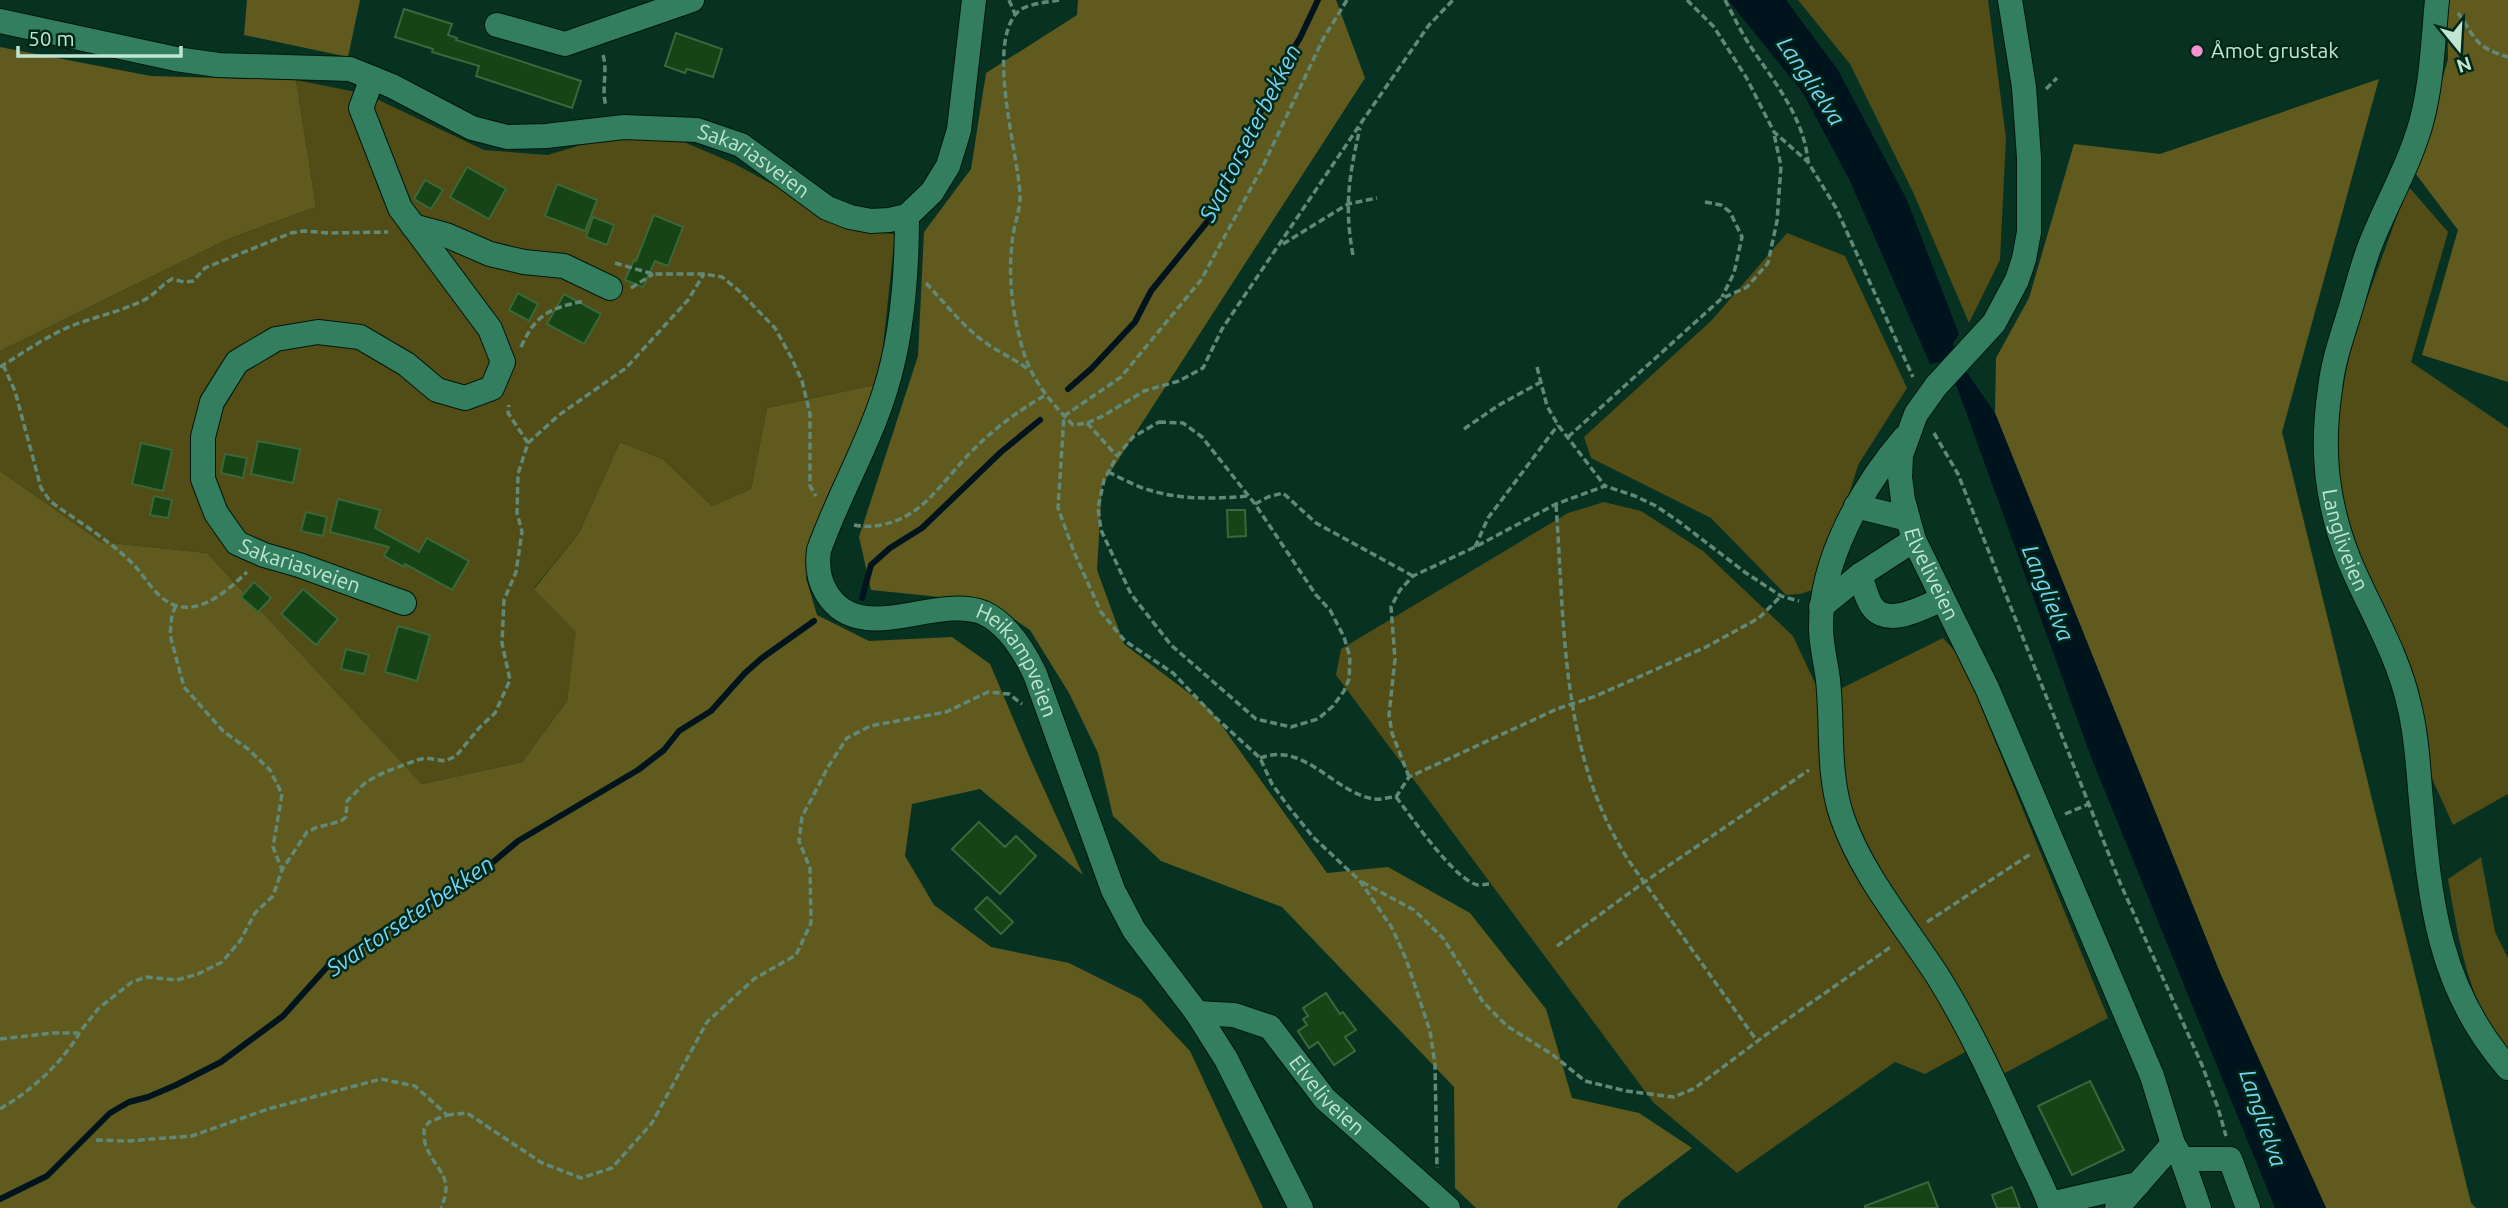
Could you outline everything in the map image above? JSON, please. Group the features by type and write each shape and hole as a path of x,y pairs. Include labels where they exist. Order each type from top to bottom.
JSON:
{"street":[{"path":"497,25 565,44 692,0"},
{"path":"907,216 941,181 954,151 959,130 974,0"},
{"name":"Elveliveien","path":"2010,0 2026,107 2031,190 2029,232 2020,269 1994,323 1937,386 1912,424 1901,455 1900,477 1911,529 1942,599 1987,688 2152,1076 2199,1208"},
{"name":"Langliveien","path":"2444,3 2421,123 2368,250 2336,355 2324,452 2334,516 2349,559 2398,667 2409,705 2416,745 2433,911 2451,976 2469,1012 2508,1068"},
{"name":"Sakariasveien","path":"0,20 176,59 248,67 350,69 460,122 507,137 611,128 679,128 741,145 827,208 850,217 871,221 907,216"},
{"name":"Sakariasveien","path":"372,78 361,108 400,208 402,229 490,329 503,362 492,388 465,398 437,390 406,364 360,337 318,332 276,339 237,362 212,402 203,437 203,479 216,513 237,543 264,555 404,603"},
{"name":"Heikampveien","path":"907,216 906,261 894,358 886,390 833,514 817,559 821,579 832,601 851,613 878,619 958,608 986,614 1007,631 1028,659 1113,891 1134,930 1197,1013 1226,1059 1301,1208"},
{"path":"402,229 446,235 490,254 524,262 564,266 614,281"},
{"path":"1912,424 1880,465 1856,506 1829,572 1821,607 1836,795 1851,838 1885,899 1961,1012 2050,1206 2138,1184"},
{"path":"1821,607 1911,529 1856,506"},
{"path":"1860,575 1869,603 1880,614 1898,616 1942,599"},
{"name":"Elveliveien","path":"1197,1013 1234,1015 1270,1027 1325,1099 1443,1203"},
{"path":"2117,1208 2138,1184 2178,1152 2230,1159 2248,1208"}],"path":[{"path":"1009,0 1015,15"},
{"path":"1059,0 1024,8 1015,15 1008,29 1003,65 1020,196 1010,262 1018,335 1031,373 1044,396 1073,425 1087,423 1103,416 1144,391 1179,381 1203,368 1222,330 1361,123 1429,24 1453,0"},
{"path":"1064,416 1121,377 1201,280 1264,164 1323,39 1347,0"},
{"path":"1687,0 1714,27 1746,77 1774,132 1808,162 1836,208 1913,377 1937,386"},
{"path":"1725,0 1748,41 1792,107 1808,162"},
{"path":"2444,3 2468,27 2476,42 2487,51 2508,57"},
{"path":"600,33 606,64 604,97 611,128"},
{"path":"1353,254 1348,230 1348,178 1361,123"},
{"path":"1567,437 1721,299 1747,287 1768,263 1777,221 1781,166 1774,132"},
{"path":"1280,247 1348,204 1377,198"},
{"path":"1704,202 1721,205 1730,212 1742,237 1734,273 1721,299"},
{"path":"264,555 223,595 206,604 176,606 161,597 118,551 50,502 38,478 15,391 1,366 70,326 114,313 142,301 158,293 167,282 177,279 184,282 193,281 205,268 290,233 304,230 329,233 402,229"},
{"path":"906,261 965,325 986,343 1013,358 1031,373"},
{"path":"653,274 618,263 614,281 653,274 704,274 722,277 775,328 802,381 810,414 810,486 821,508 856,526 874,527 891,523 912,513 1010,416 1044,396"},
{"path":"0,1109 23,1095 65,1056 99,1007 132,982 146,977 177,980 198,974 222,962 240,941 255,913 273,896 282,870 307,832 346,817 348,801 366,782 417,760 426,758 445,761 456,756 495,713 510,680 502,643 504,600 518,562 522,532 517,513 518,474 527,443 559,415 626,368 688,300 704,274"},
{"path":"517,356 526,335 547,311 587,301"},
{"path":"1537,367 1547,406 1558,425 1605,486 1656,506 1781,596 1821,607"},
{"path":"1464,429 1499,405 1541,382"},
{"path":"509,402 508,413 527,443"},
{"path":"1064,416 1059,508 1074,552 1101,612 1125,641 1173,673 1215,717 1261,758 1272,784 1313,837 1360,881 1392,928 1406,958 1430,1031 1435,1064 1443,1203"},
{"path":"1159,422 1183,422 1202,437 1255,504 1316,595 1330,610 1344,637 1350,657 1349,679 1333,706 1318,719 1291,727 1256,719 1171,645 1131,594 1101,530 1098,508 1108,472 1133,437 1159,422"},
{"path":"1087,423 1117,456"},
{"path":"1912,424 1930,429 1958,474 2117,875 2202,1065 2224,1128 2230,1159"},
{"path":"1475,547 1488,518 1558,425"},
{"path":"1108,472 1148,490 1178,496 1214,499 1248,496"},
{"path":"1409,777 1392,733 1389,705 1395,659 1391,607 1400,590 1413,576 1556,504 1605,486"},
{"path":"1255,504 1268,497 1283,494 1316,523 1413,576"},
{"path":"1556,504 1571,705 1579,743 1599,808 1613,837 1643,883 1757,1041"},
{"path":"1396,797 1409,777 1706,647 1759,618 1781,596"},
{"path":"176,606 172,614 170,635 184,687 223,732 248,749 270,770 282,794 273,846 282,870"},
{"path":"441,1208 447,1194 444,1174 425,1146 424,1129 429,1122 447,1115 467,1113 542,1164 581,1178 612,1168 653,1124 707,1022 754,979 796,955 811,923 810,868 799,841 802,817 828,767 847,738 870,726 946,712 988,692 1009,694 1054,729"},
{"path":"1261,758 1283,753 1374,799 1396,797"},
{"path":"1557,946 1643,883 1832,756"},
{"path":"1396,797 1419,828 1462,876 1477,885 1489,884"},
{"path":"1360,881 1414,910 1443,938 1483,1002 1507,1026 1553,1055 1585,1081 1626,1091 1674,1097 1695,1088 1909,934 2051,840"},
{"path":"0,1039 79,1033"},
{"path":"96,1140 127,1141 192,1136 268,1109 381,1079 415,1086 447,1115"}],"shaded area":[{"path":"247,0 360,0 348,57 244,35"},
{"path":"1078,0 1336,0 1365,78 1102,485 1097,570 1124,644 1210,709 1327,873 1388,867 1470,913 1546,1009 1572,1098 1639,1113 1692,1148 1621,1201 1617,1208 1476,1208 1455,1188 1454,1087 1282,907 1161,861 1113,816 1098,753 1069,693 1030,630 989,602 871,590 859,537 918,356 924,232 971,169 986,73 1077,15"},
{"path":"1798,0 1988,0 2006,138 2000,260 1969,323 1913,192 1850,64"},
{"path":"2447,0 2508,0 2508,382 2422,355 2458,230 2416,174 2448,59"},
{"path":"0,47 151,76 296,80 316,207 228,239 0,351"},
{"path":"2379,79 2282,432 2471,1203 2476,1208 2326,1208 2220,973 1995,413 1996,358 2029,298 2074,144 2160,154"},
{"path":"296,80 366,94 484,150 548,155 607,137 670,136 733,163 858,231 895,234 879,384 767,408 751,489 712,506 663,459 620,442 579,533 534,588 577,631 567,701 522,762 422,784 207,553 101,542 0,471 0,351 228,239 316,207"},
{"path":"2408,186 2448,232 2411,362 2508,428 2508,794 2453,825 2430,774 2412,670 2360,554 2339,492 2337,421 2352,340"},
{"path":"1787,233 1845,256 1907,388 1858,465 1827,568 1815,589 1786,595 1711,518 1591,458 1584,437 1712,320"},
{"path":"879,384 806,578 817,615 869,641 952,637 990,664 1083,875 980,789 912,804 905,856 934,905 991,947 1069,963 1141,999 1190,1051 1263,1208 0,1208 0,471 101,542 207,553 422,784 522,762 567,701 576,632 534,589 579,533 620,442 663,459 712,506 751,489 767,408"},
{"path":"1604,502 1641,511 1703,551 1793,636 1822,698 1943,638 1961,658 2108,1018 2005,1073 1967,1051 1925,1074 1895,1062 1737,1173 1653,1102 1336,675 1341,649 1568,513"},
{"path":"2481,857 2495,932 2508,958 2508,1051 2494,1032 2474,991 2461,947 2448,879"}],"water":[{"name":"Langlielva","path":"1728,0 1786,0 1838,70 1907,200 1959,334 1953,344 1966,371 1995,413 2220,973 2326,1208 2275,1208 2091,757 1957,387 1941,362 1930,364 1849,179 1803,93"}],"building":[{"path":"404,9 452,24 448,35 457,38 456,40 581,81 572,108 476,76 479,66 432,52 433,49 395,37"},
{"path":"676,33 722,49 713,77 687,69 685,73 665,66"},
{"path":"467,167 506,189 489,219 450,197"},
{"path":"425,180 443,190 431,209 414,199"},
{"path":"557,184 597,200 585,231 545,216"},
{"path":"654,215 683,227 668,266 655,261 643,287 625,280 634,260 636,261"},
{"path":"593,217 614,225 607,245 586,237"},
{"path":"518,293 538,304 529,321 509,310"},
{"path":"564,294 601,314 584,344 547,324"},
{"path":"258,441 300,449 293,483 251,474"},
{"path":"141,443 172,450 163,491 132,484"},
{"path":"225,454 247,458 243,478 221,473"},
{"path":"154,496 172,500 168,518 150,515"},
{"path":"338,499 380,510 375,528 419,552 427,538 469,561 452,590 405,564 404,567 384,556 389,547 330,532"},
{"path":"1227,510 1245,510 1246,536 1228,537"},
{"path":"306,512 327,517 323,536 301,531"},
{"path":"254,582 271,598 258,612 241,597"},
{"path":"303,589 338,619 316,645 281,614"},
{"path":"398,626 430,635 417,681 385,672"},
{"path":"346,649 369,655 364,674 341,669"},
{"path":"979,822 1005,847 1016,836 1036,856 1000,894 952,849"},
{"path":"987,897 1013,922 1001,934 975,909"},
{"path":"1326,993 1340,1014 1343,1012 1356,1030 1345,1037 1355,1051 1334,1065 1318,1042 1309,1048 1298,1031 1307,1025 1303,1019 1308,1016 1303,1008"},
{"path":"2090,1081 2124,1150 2072,1175 2038,1106"},
{"path":"1928,1182 1938,1208 1865,1208 1865,1206"},
{"path":"2012,1187 2020,1208 1997,1208 1992,1195"}],"waterway":[{"name":"Svartorseterbekken","path":"1068,389 1091,369 1135,322 1151,291 1216,211 1277,75 1300,38 1318,0"},
{"name":"Svartorseterbekken","path":"862,598 871,565 890,548 922,528 1001,452 1040,420"},
{"name":"Svartorseterbekken","path":"0,1199 47,1176 110,1113 129,1102 176,1085 221,1062 283,1016 327,967 408,914 485,869 518,841 638,770 664,750 679,731 711,711 762,658 814,621"}],"place":[{"name":"Åmot grustak","path":"2197,51"}]}
